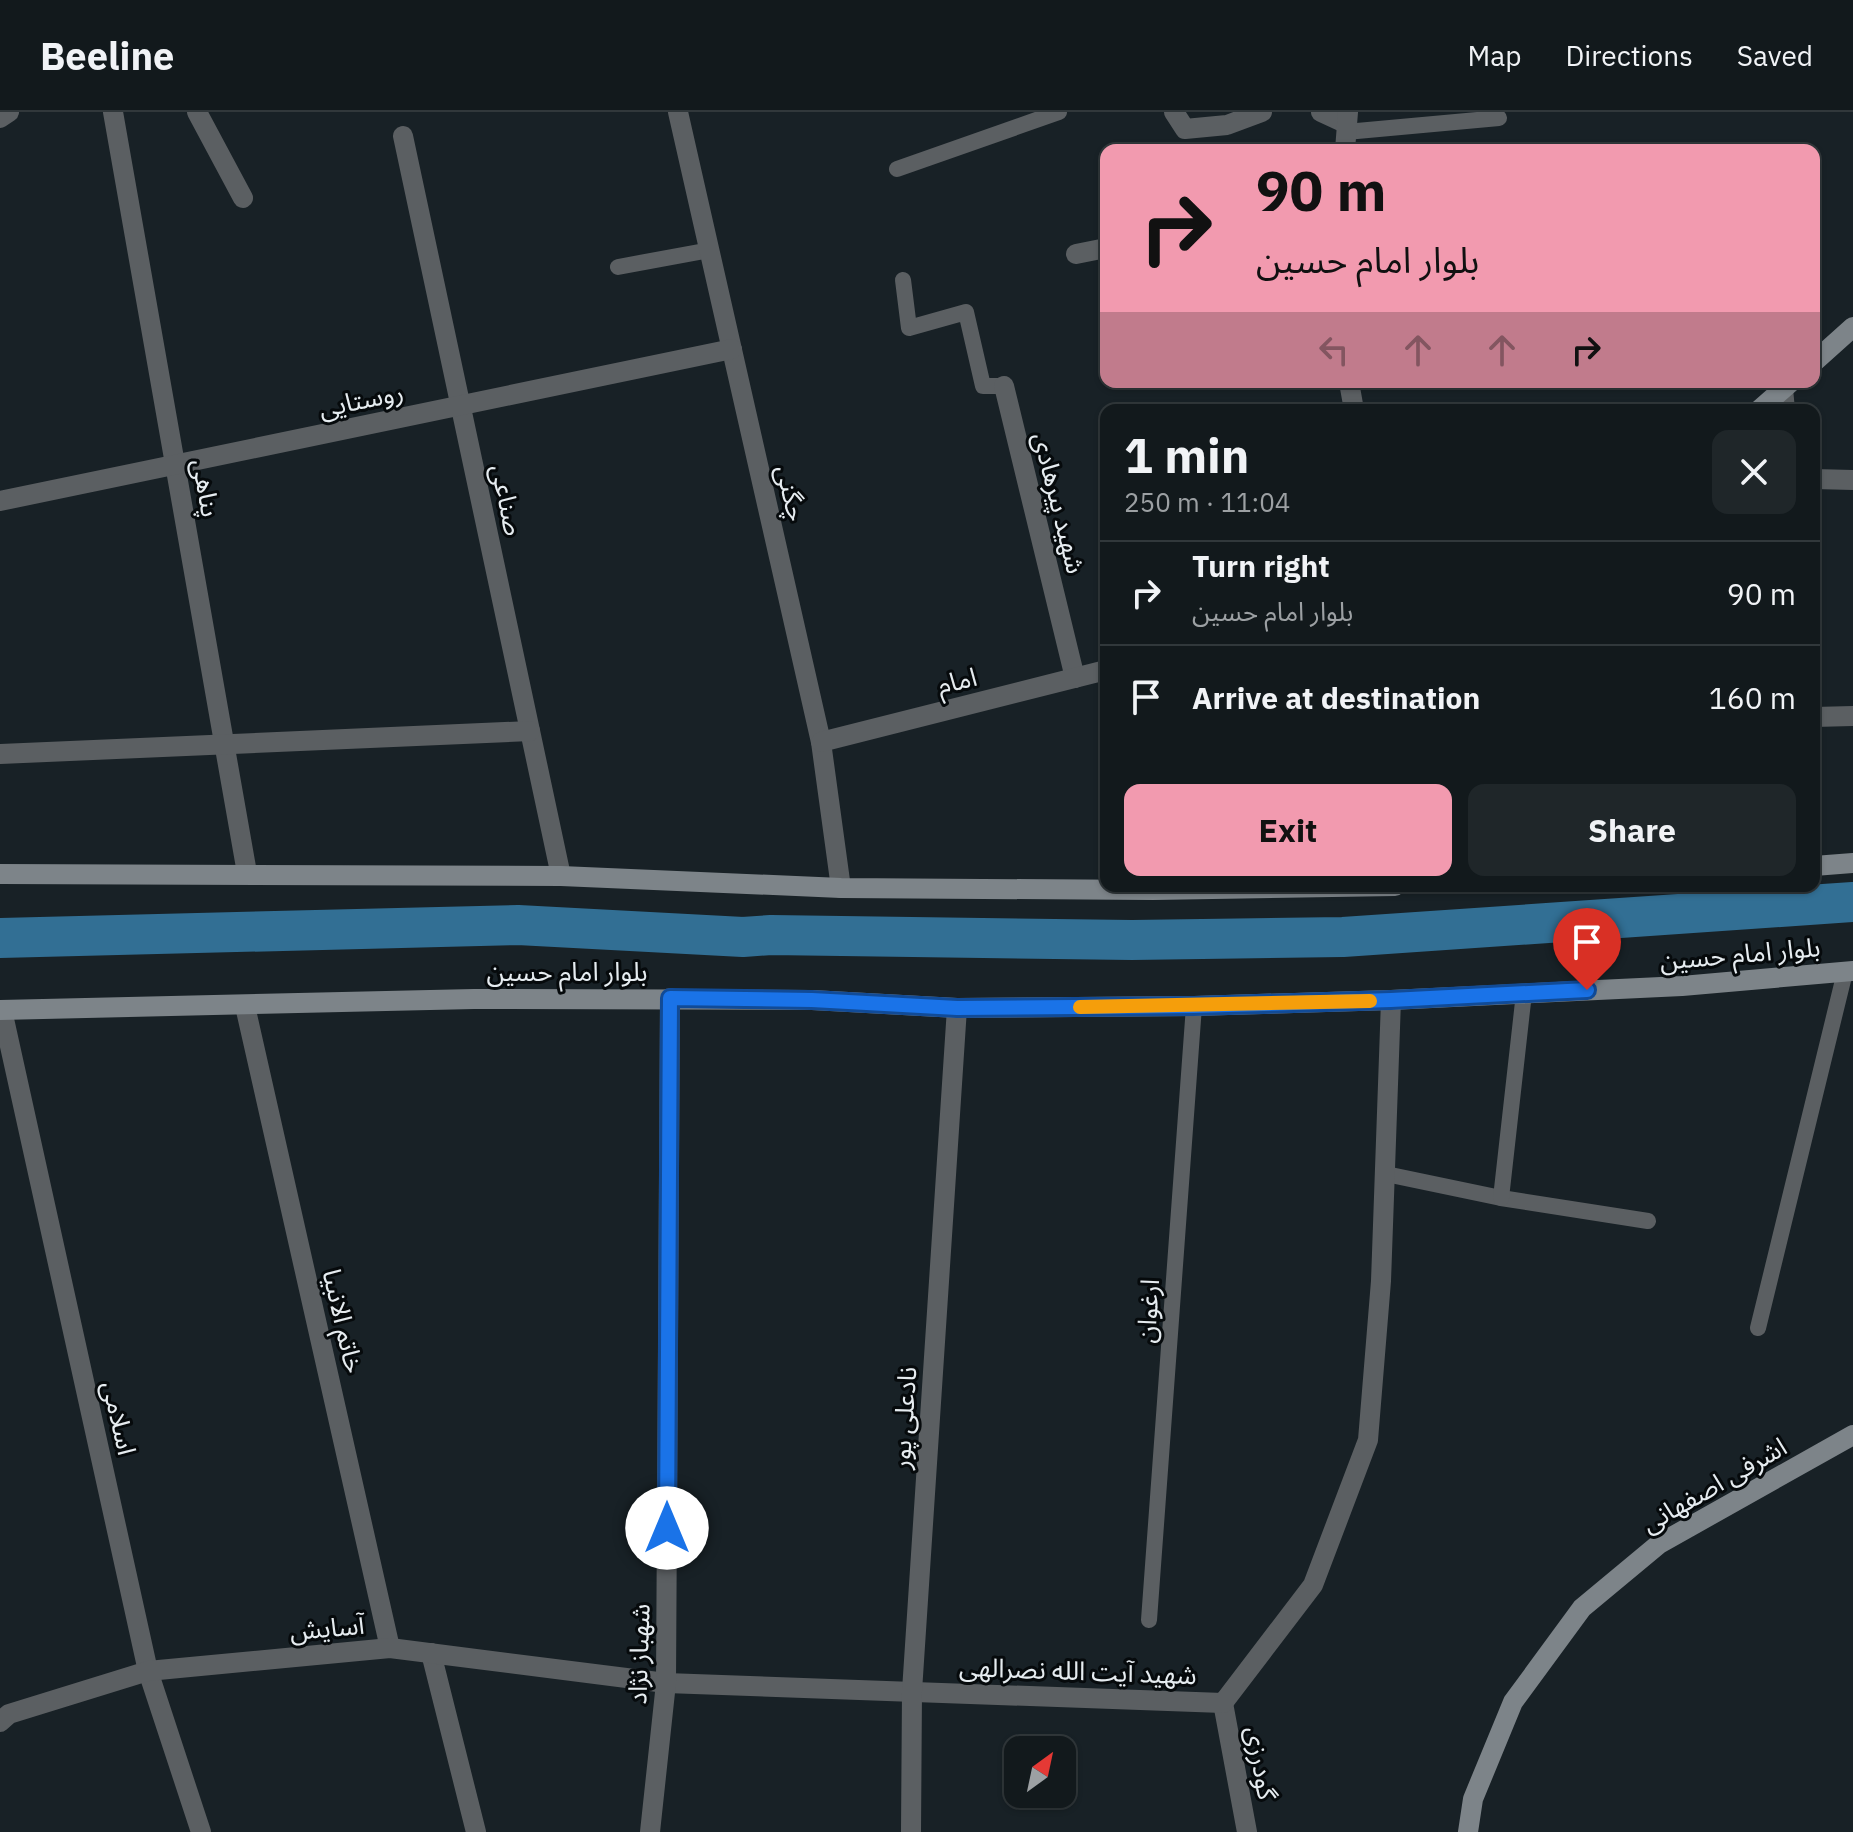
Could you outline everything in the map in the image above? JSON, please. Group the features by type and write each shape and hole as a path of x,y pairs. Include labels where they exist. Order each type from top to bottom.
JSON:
{"main road":[{"path":"1820,357 1853,327"},
{"path":"1766,404 1784,388"},
{"path":"1820,865 1853,863"},
{"path":"0,874 561,876 841,888 1100,888"},
{"name":"بلوار امام حسین","path":"1,1010 474,999 670,998 812,1000 957,1008 1194,1006 1682,986 1849,971"},
{"name":"اشرفی اصفهانی","path":"1468,1832 1473,1799 1513,1702 1582,1608 1659,1544 1853,1435"}],"street":[{"name":"پناهی","path":"113,112 247,873"},
{"path":"197,112 243,198"},
{"name":"چگنی","path":"678,112 821,742 841,888"},
{"path":"1174,112 1185,129 1227,125 1262,112"},
{"path":"1321,112 1346,130"},
{"name":"صناعی","path":"403,136 561,876"},
{"path":"1076,254 1100,249"},
{"name":"روستایی","path":"0,501 732,349"},
{"name":"شهید پیرهادی","path":"1004,386 1075,678"},
{"path":"1820,479 1853,480"},
{"name":"امام","path":"821,742 1100,672"},
{"path":"1820,717 1853,716"},
{"path":"0,754 530,731"},
{"name":"شهباز نژاد","path":"650,1832 666,1683 670,998"},
{"name":"شهید آیت الله نصرالهی","path":"666,1683 1223,1703 1313,1585 1368,1440 1381,1281 1391,1000"},
{"name":"خاتم الانبیا","path":"245,1006 390,1648"},
{"name":"نادعلی پور","path":"911,1832 912,1691 957,1008"},
{"name":"اسلامی","path":"1,1010 148,1671 201,1832"},
{"name":"آسایش","path":"0,1722 9,1714 148,1671 390,1648 666,1683"},
{"path":"431,1653 476,1832"},
{"name":"گودرزی","path":"1223,1703 1247,1832"}],"lane":[{"path":"897,169 1059,112"},
{"path":"1346,130 1499,118"},
{"path":"618,267 710,250"},
{"path":"903,280 909,328 966,312 983,386 1004,386"},
{"path":"1758,1328 1849,971"},
{"path":"1501,1198 1524,993"},
{"name":"ارغوان","path":"1149,1620 1194,1006"},
{"path":"1386,1174 1501,1198 1648,1221"}],"waterway":[{"path":"0,938 518,925 743,937 1132,940 1343,937 1853,902"}],"slow traffic":[{"path":"1080,1007 1370,1001"}],"route":[{"path":"667,1528 670,998 812,1000 957,1008 1194,1006 1587,990"}]}
